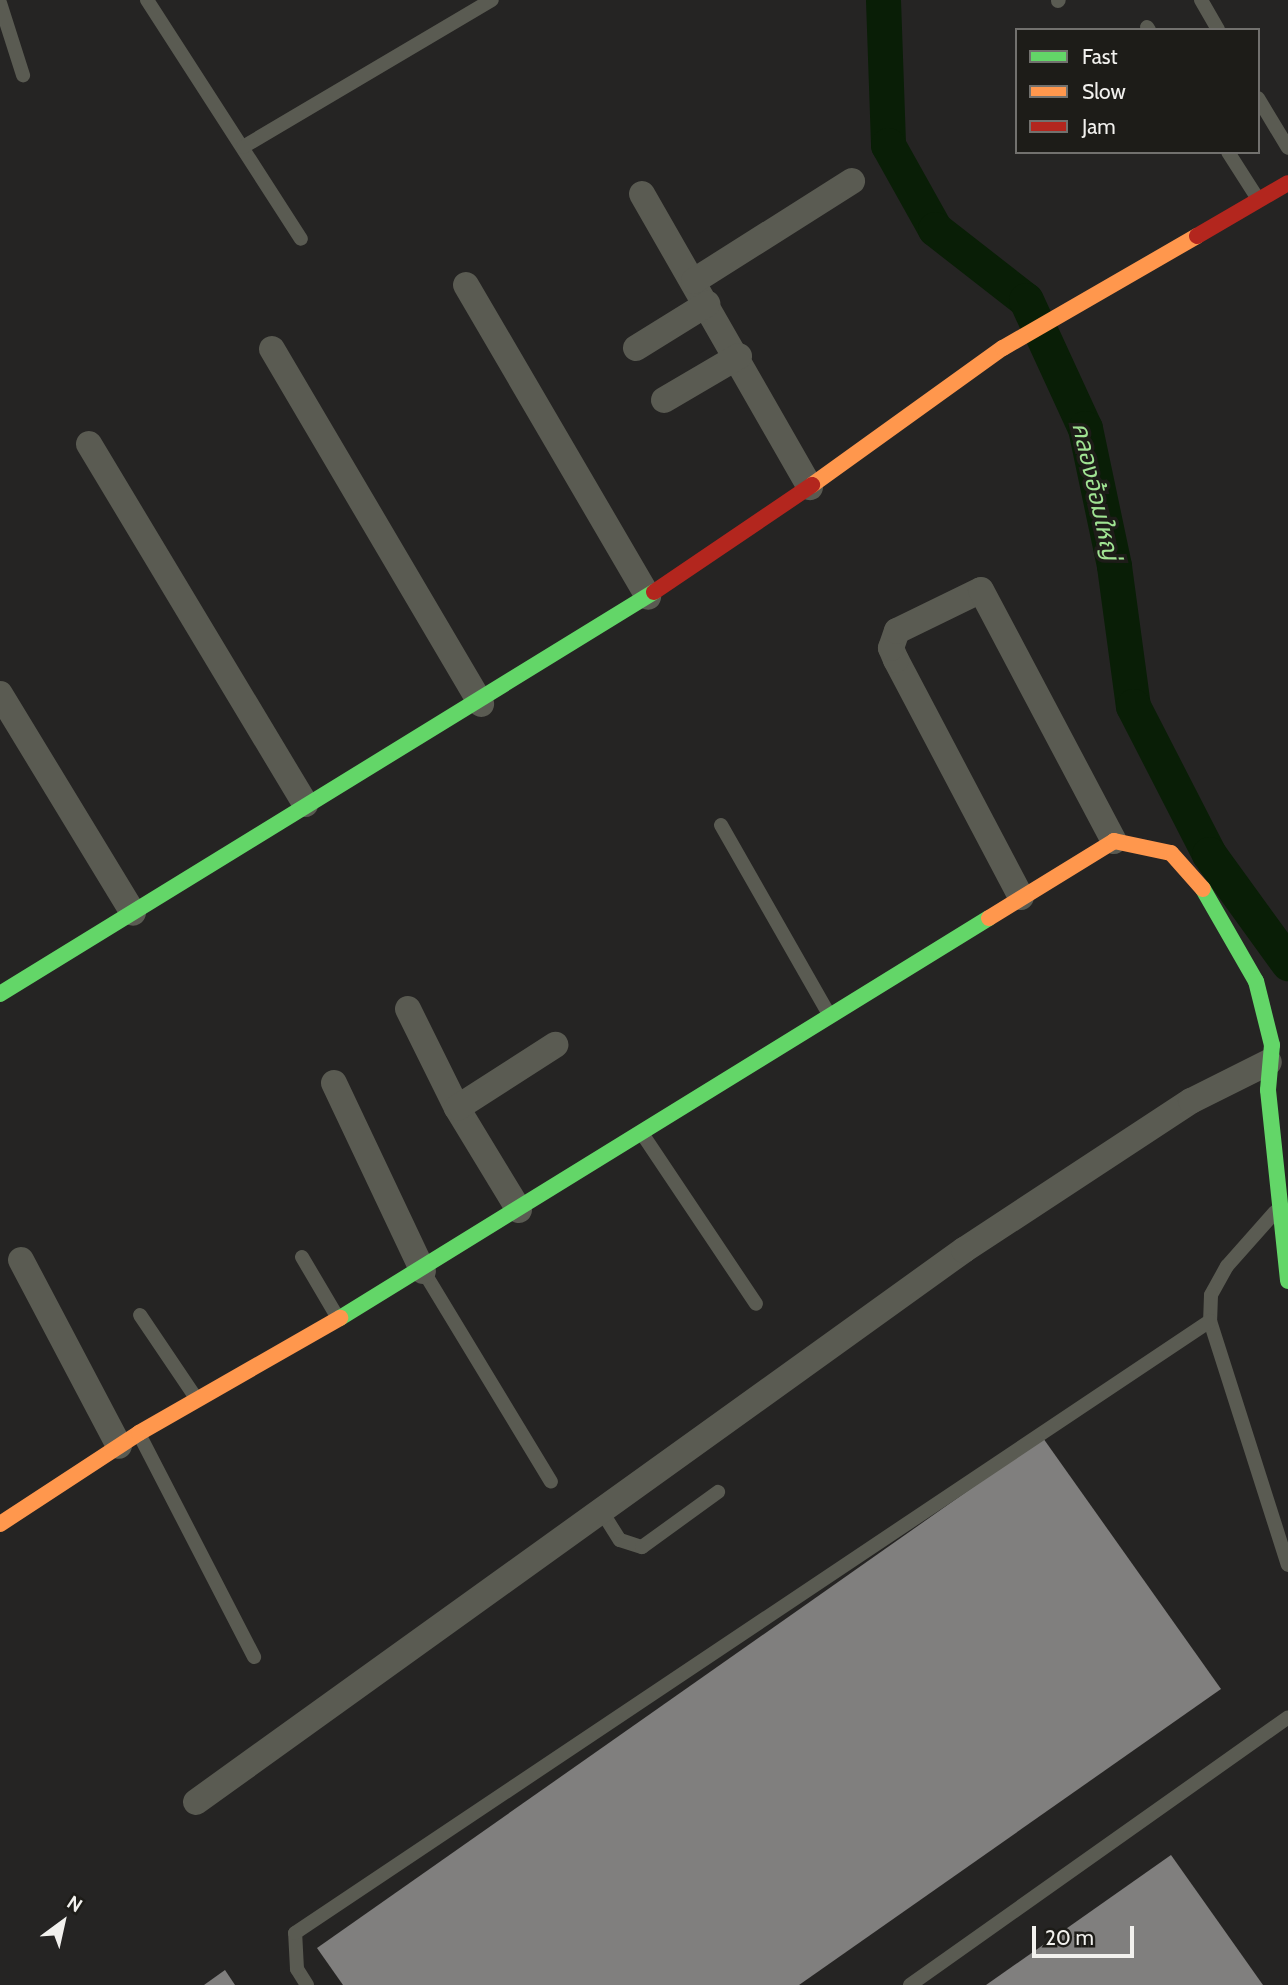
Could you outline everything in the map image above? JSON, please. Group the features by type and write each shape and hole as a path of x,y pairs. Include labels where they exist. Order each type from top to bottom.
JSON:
{"street":[{"path":"694,281 852,181"},
{"path":"0,994 306,804 481,704 648,597 810,487 1003,348 1106,284 1288,183"},
{"path":"642,194 738,356 810,487"},
{"path":"466,285 648,597"},
{"path":"636,348 707,304"},
{"path":"272,349 481,704"},
{"path":"664,400 738,356"},
{"path":"89,444 306,804"},
{"path":"1021,897 896,660 891,648 897,631 981,590 1114,841"},
{"path":"0,694 133,913"},
{"path":"0,1524 129,1440 199,1404 338,1318 423,1271 829,1014 1114,841 1171,853 1210,897 1256,981 1269,1016 1269,1062 1278,1208 1288,1281"},
{"path":"408,1009 457,1108 519,1210"},
{"path":"457,1108 555,1045"},
{"path":"196,1802 599,1507 964,1250 1191,1101 1269,1062"},
{"path":"334,1083 423,1271"},
{"path":"21,1260 129,1440"}],"lane":[{"path":"146,0 301,239"},
{"path":"243,146 492,0"},
{"path":"1201,0 1218,28"},
{"path":"0,3 23,75"},
{"path":"1260,100 1288,148"},
{"path":"1229,154 1259,200"},
{"path":"721,825 829,1014"},
{"path":"642,1134 757,1304"},
{"path":"1278,1208 1227,1266 1211,1295 1210,1321 1288,1565"},
{"path":"302,1257 338,1318"},
{"path":"423,1271 551,1482"},
{"path":"140,1315 199,1404"},
{"path":"307,1985 297,1969 295,1933 1210,1321"},
{"path":"129,1440 254,1657"},
{"path":"599,1507 620,1540 642,1548 718,1492"},
{"path":"909,1985 1288,1717"}],"building":[{"path":"1043,1438 1221,1689 799,1985 343,1985 317,1948"},
{"path":"1171,1855 1263,1985 986,1985"},
{"path":"225,1970 235,1985 204,1985"}],"waterway":[{"name":"คลองอ้อมใหญ่","path":"883,0 888,145 935,229 1026,300 1085,428 1114,566 1133,706 1209,854 1288,963"}],"traffic: fast":[{"path":"0,994 654,592"},
{"path":"1203,889 1256,981 1272,1045 1268,1090 1288,1281"},
{"path":"340,1318 989,918"}],"traffic: slow":[{"path":"812,485 1003,348 1197,236"},
{"path":"989,918 1114,841 1171,853 1203,889"},
{"path":"0,1524 139,1433 340,1318"}],"traffic: jam":[{"path":"1197,236 1288,183"},
{"path":"654,592 812,485"}]}
